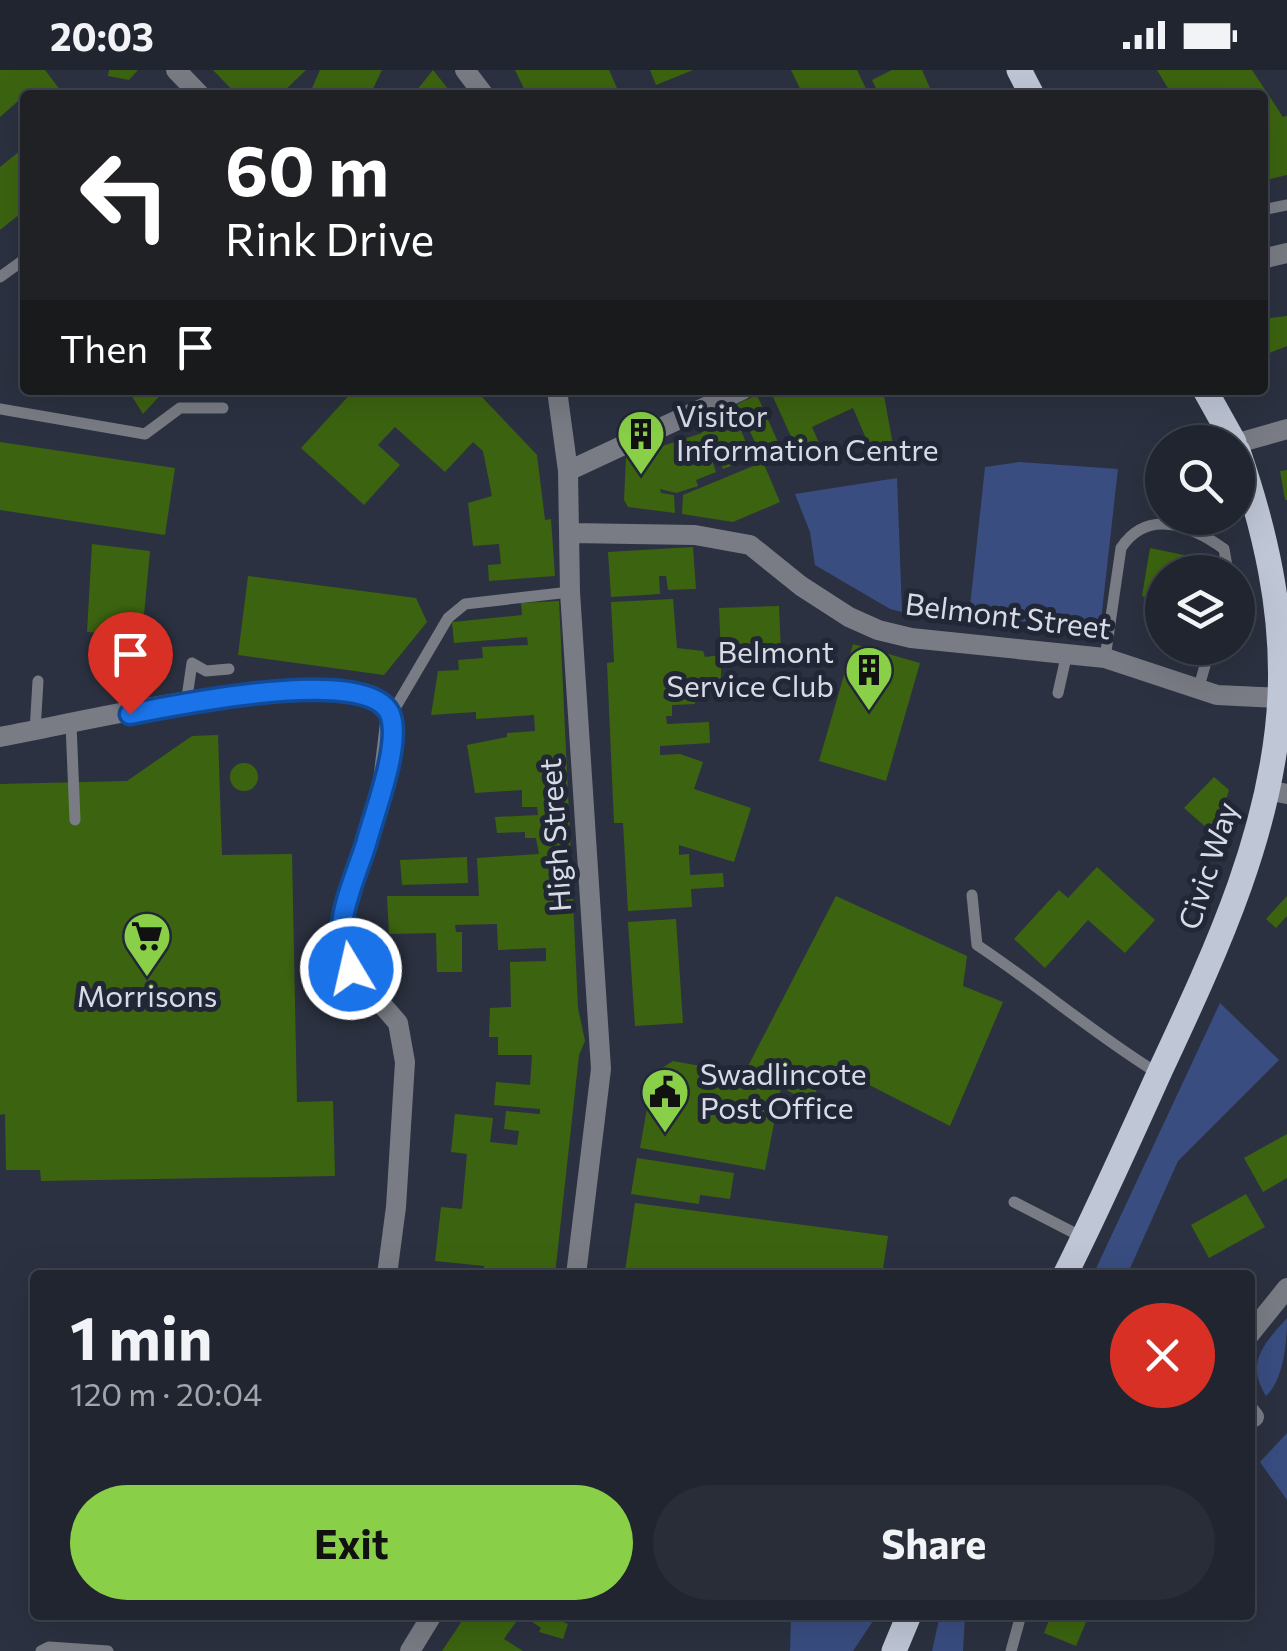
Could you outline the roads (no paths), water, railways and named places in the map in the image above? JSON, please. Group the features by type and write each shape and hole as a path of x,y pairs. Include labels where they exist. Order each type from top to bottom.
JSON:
{"main road":[{"path":"1208,395 1225,425"},
{"name":"Civic Way","path":"1068,1270 1227,927 1277,792 1280,698 1268,550 1255,507"},
{"path":"894,1651 907,1620"}],"street":[{"path":"176,70 195,90"},
{"path":"465,70 480,90"},
{"name":"High Street","path":"558,395 568,471 570,592 600,1070 577,1270"},
{"path":"568,471 731,395"},
{"path":"1255,438 1287,430"},
{"name":"Belmont Street","path":"570,533 695,535 750,545 801,586 849,617 878,630 910,638 1105,658 1198,690 1245,700 1280,698"},
{"path":"0,737 233,695 349,692 369,695 391,715 384,781 342,926 351,969 398,1024 405,1062 387,1270"},
{"path":"1255,1328 1287,1288"},
{"path":"410,1651 429,1620"}],"lane":[{"path":"0,278 20,263"},
{"path":"0,409 144,434 180,408 223,408"},
{"path":"1105,658 1120,548 1130,534 1154,524 1178,523 1224,550 1225,555"},
{"path":"391,715 448,618 465,604 570,592"},
{"path":"1058,693 1066,653"},
{"path":"186,704 192,662 206,670 229,670"},
{"path":"1198,690 1205,665"},
{"path":"35,730 38,681"},
{"path":"71,724 75,820"},
{"path":"972,895 976,946 1028,979 1102,1040 1159,1074"},
{"path":"1014,1202 1084,1238"},
{"path":"1011,1651 1018,1620"},
{"path":"42,1651 49,1647 108,1651"}],"place":[{"name":"Visitor Information Centre","path":"641,476"},
{"name":"Belmont Service Club","path":"869,712"},
{"name":"Morrisons","path":"147,978"},
{"name":"Swadlincote Post Office","path":"665,1134"}]}
